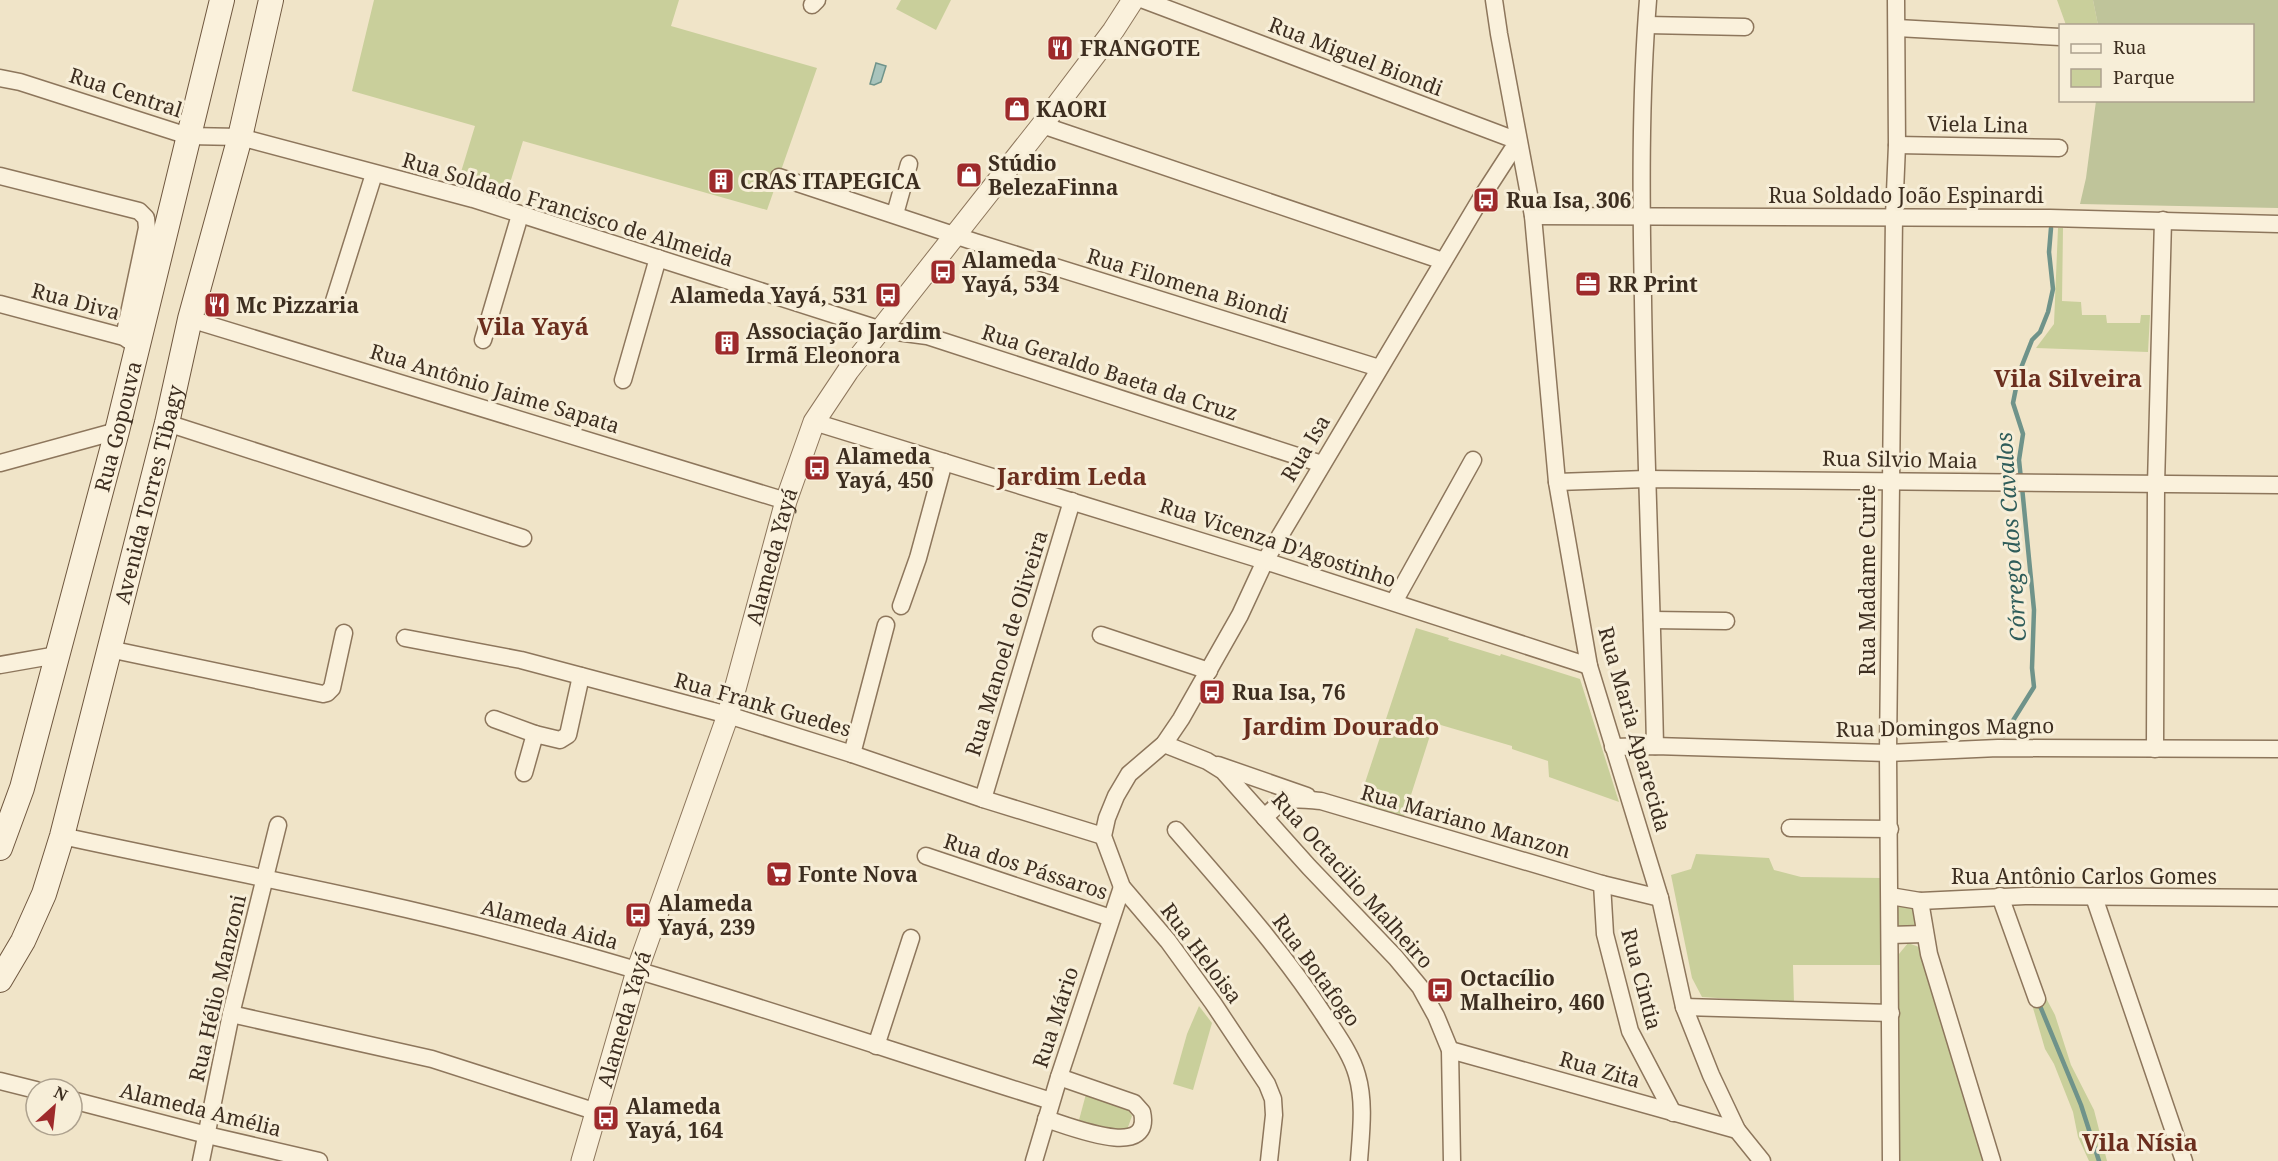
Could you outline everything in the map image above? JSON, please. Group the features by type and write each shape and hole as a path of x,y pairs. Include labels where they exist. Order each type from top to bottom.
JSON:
{"main road":[{"name":"Rua Gopouva","path":"0,848 22,788 117,432 131,342 188,136 222,0"},
{"name":"Avenida Torres Tibagy","path":"0,980 22,941 44,894 62,836 167,423 190,319 240,137 271,0"}],"street":[{"name":"Alameda Yayá","path":"582,1161 638,971 728,715 786,501 814,422 848,371 957,236 1113,31 1133,0"},
{"name":"Rua Miguel Biondi","path":"1144,0 1518,141"},
{"name":"Rua Maria Aparecida","path":"1494,0 1533,216 1557,482 1589,666 1660,898 1684,1007 1711,1075 1737,1130 1762,1161"},
{"path":"1648,0 1642,119 1641,215 1646,478 1655,746"},
{"name":"Rua Madame Curie","path":"1891,1161 1888,753 1894,216 1897,145 1896,0"},
{"path":"1647,25 1744,27"},
{"path":"1897,28 2059,37"},
{"path":"0,69 20,82"},
{"name":"Rua Central","path":"0,78 20,82 188,136 240,137"},
{"path":"1042,125 1443,261"},
{"name":"Rua Soldado Francisco de Almeida","path":"240,137 473,200 882,330"},
{"name":"Rua Isa","path":"1103,836 1116,796 1129,774 1164,744 1240,615 1264,561 1443,261 1518,141"},
{"name":"Viela Lina","path":"1897,145 2059,148"},
{"path":"895,214 909,164"},
{"path":"334,301 374,174"},
{"path":"0,177 139,211 146,218 147,228 131,342"},
{"name":"Rua Filomena Biondi","path":"779,177 957,236 1379,368"},
{"path":"483,340 520,215"},
{"name":"Rua Soldado João Espinardi","path":"1533,216 1641,215 1878,219 1894,216 2278,224"},
{"path":"2155,749 2156,485 2163,220"},
{"path":"623,380 658,258"},
{"name":"Rua Diva","path":"0,304 131,342"},
{"name":"Rua Antônio Jaime Sapata","path":"190,319 786,501"},
{"name":"Rua Geraldo Baeta da Cruz","path":"882,330 927,336 1322,464"},
{"name":"Rua Vicenza D'Agostinho","path":"814,422 1264,561 1589,666"},
{"path":"167,423 523,538"},
{"path":"0,463 117,432"},
{"path":"1394,602 1473,460"},
{"path":"901,606 918,558 944,462"},
{"name":"Rua Silvio Maia","path":"1557,482 1646,478 2278,485"},
{"name":"Rua Manoel de Oliveira","path":"983,799 1072,501"},
{"path":"1652,620 1726,621"},
{"path":"852,754 886,625"},
{"path":"110,650 323,694 332,688 344,633"},
{"path":"1101,635 1209,670"},
{"name":"Rua Frank Guedes","path":"405,638 521,660 728,715 1103,836"},
{"path":"0,664 57,655"},
{"path":"494,719 535,734 560,740 566,737 581,676"},
{"path":"525,773 535,734"},
{"name":"Rua Octacilio Malheiro","path":"1164,744 1207,761 1222,771 1396,958 1420,987 1436,1016 1450,1050 1452,1161"},
{"name":"Rua Domingos Magno","path":"1613,747 1655,746 1888,753 1998,748 2278,749"},
{"path":"1207,761 1321,801"},
{"name":"Rua Mariano Manzon","path":"1265,818 1279,803 1286,800 1321,801 1602,885 1660,898"},
{"name":"Rua Hélio Manzoni","path":"201,1161 231,1014 278,825"},
{"path":"1790,828 1890,829"},
{"name":"Rua Botafogo","path":"1176,830 1270,939 1310,993 1344,1046 1357,1074 1362,1099 1359,1161"},
{"name":"Alameda Aida","path":"62,836 375,903 528,939 638,971 1052,1101"},
{"name":"Rua Heloisa","path":"1103,836 1122,887 1194,976 1267,1084 1273,1099 1274,1115 1269,1161"},
{"name":"Rua dos Pássaros","path":"926,856 1111,918"},
{"name":"Rua Cintia","path":"1602,885 1605,934 1630,1031 1672,1113"},
{"name":"Rua Mário","path":"1034,1161 1059,1077 1122,887"},
{"name":"Rua Antônio Carlos Gomes","path":"1890,896 1920,901 2000,896 2278,898"},
{"path":"2000,896 2037,999"},
{"path":"2094,897 2184,1161"},
{"path":"1920,901 1924,934 1992,1161"},
{"path":"1890,935 1924,934"},
{"path":"876,1046 911,938"},
{"path":"1684,1007 1891,1013"},
{"path":"231,1014 432,1059 597,1112"},
{"name":"Rua Zita","path":"1450,1050 1737,1130"},
{"path":"1046,1119 1116,1141 1133,1139 1138,1135 1143,1124 1142,1112 1134,1103 1059,1077"},
{"path":"0,1081 24,1087"},
{"name":"Alameda Amélia","path":"84,1103 319,1161"}],"green space":[{"path":"374,0 679,0 671,26 817,68 767,210 523,141 506,196 458,182 475,126 352,91"},
{"path":"901,0 951,0 936,30 896,9"},
{"path":"2057,0 2093,0 2098,24 2066,24"},
{"path":"2093,0 2278,0 2278,208 2080,204 2086,178 2096,102 2254,102 2254,24 2098,24"},
{"path":"2058,228 2063,228 2062,301 2081,302 2082,315 2106,315 2107,323 2140,323 2141,315 2150,315 2148,352 2036,348 2054,324"},
{"path":"1416,628 1449,638 1448,640 1580,679 1619,802 1549,777 1548,761 1512,749 1512,746 1434,723 1403,820 1357,807"},
{"path":"1696,854 1769,858 1774,870 1801,877 1882,878 1887,965 1793,965 1794,1003 1702,997 1692,978 1671,875 1691,869"},
{"path":"1900,904 1914,905 1916,927 1896,927 1897,907"},
{"path":"1908,943 1919,947 1989,1161 1895,1161 1899,954"},
{"path":"2046,998 2055,1015 2071,1065 2094,1110 2107,1161 2089,1161 2078,1137 2073,1112 2054,1064 2045,1049 2031,1001"},
{"path":"1199,1006 1212,1023 1193,1090 1173,1084 1187,1034"},
{"path":"1086,1094 1124,1103 1132,1116 1127,1130 1114,1131 1079,1120"}],"water":[{"path":"876,63 886,66 881,82 874,85 870,84"}],"waterway":[{"name":"Córrego dos Cavalos","path":"2021,479 2019,460 2023,434 2013,403 2019,373 2032,340 2040,332 2048,312 2053,289 2049,252 2051,228"},
{"name":"Córrego dos Cavalos","path":"2004,735 2034,687 2032,668 2034,610 2022,487"},
{"name":"Córrego dos Cavalos","path":"2038,1001 2081,1105 2099,1161"}],"place":[{"name":"FRANGOTE","path":"1060,48"},
{"name":"KAORI","path":"1017,109"},
{"name":"Stúdio BelezaFinna","path":"969,175"},
{"name":"CRAS ITAPEGICA","path":"721,181"},
{"name":"Rua Isa, 306","path":"1486,200"},
{"name":"Alameda Yayá, 534","path":"943,272"},
{"name":"RR Print","path":"1588,284"},
{"name":"Alameda Yayá, 531","path":"888,295"},
{"name":"Mc Pizzaria","path":"217,305"},
{"name":"Associação Jardim Irmã Eleonora","path":"727,343"},
{"name":"Alameda Yayá, 450","path":"817,468"},
{"name":"Rua Isa, 76","path":"1212,692"},
{"name":"Fonte Nova","path":"779,874"},
{"name":"Alameda Yayá, 239","path":"638,915"},
{"name":"Octacílio Malheiro, 460","path":"1440,990"},
{"name":"Alameda Yayá, 164","path":"606,1118"}],"district":[{"name":"Vila Yayá","path":"533,325"},
{"name":"Vila Silveira","path":"2068,377"},
{"name":"Jardim Leda","path":"1072,475"},
{"name":"Jardim Dourado","path":"1341,725"},
{"name":"Vila Nísia","path":"2140,1141"}]}
